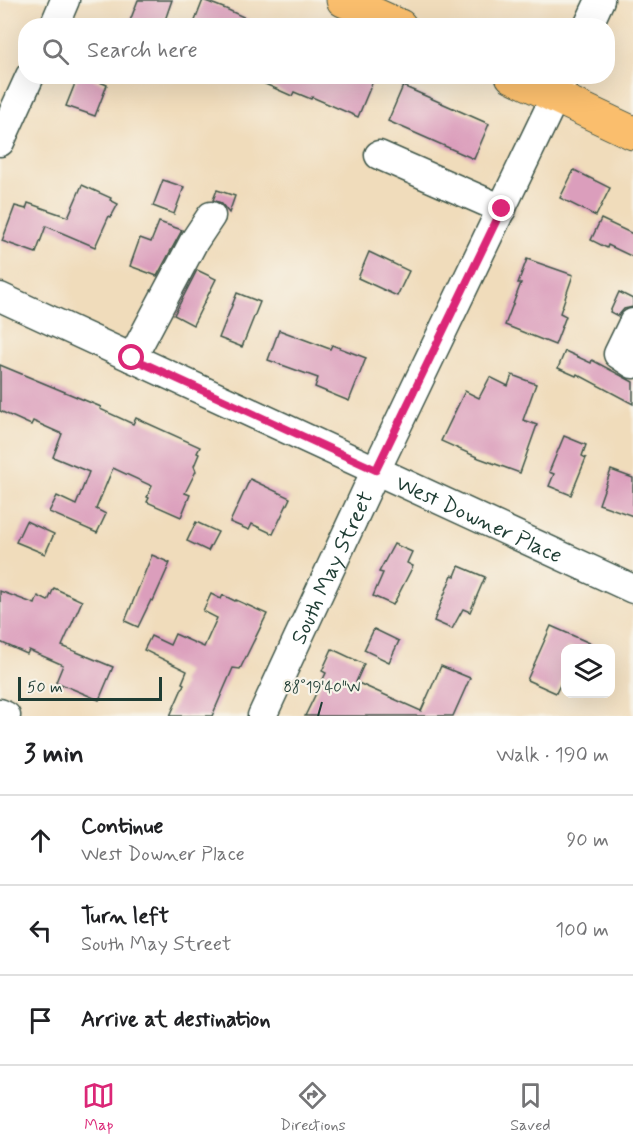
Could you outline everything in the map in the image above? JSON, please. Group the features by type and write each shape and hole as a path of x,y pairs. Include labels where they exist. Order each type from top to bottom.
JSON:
{"main road":[{"path":"343,0 391,14"},
{"path":"560,86 633,133"}],"street":[{"path":"57,18 65,0"},
{"path":"592,18 600,0"},
{"path":"0,142 26,84"},
{"name":"South May Street","path":"262,716 376,470 560,86"},
{"path":"379,155 502,209"},
{"path":"132,358 211,216"},
{"name":"West Downer Place","path":"0,297 633,589"},
{"path":"633,323 618,354 633,364"},
{"path":"0,713 6,716"}],"building":[{"path":"138,0 172,0 166,18 131,18"},
{"path":"203,0 246,18 196,18"},
{"path":"75,84 107,85 95,116 66,106"},
{"path":"265,84 372,84 358,117 312,97 311,99 294,92 292,96"},
{"path":"403,86 489,124 474,159 388,121"},
{"path":"574,170 610,188 596,216 560,198"},
{"path":"163,180 184,187 174,214 153,206"},
{"path":"82,185 111,198 110,200 118,204 111,217 109,216 95,247 46,226 36,253 2,241 15,206 26,209 28,203 68,217"},
{"path":"217,190 235,196 229,213 221,203 213,200"},
{"path":"601,219 633,234 633,257 591,240"},
{"path":"159,222 182,230 157,276 130,266 140,238 151,242"},
{"path":"369,252 409,271 397,296 358,278"},
{"path":"527,259 573,275 560,313 566,316 555,345 505,325 521,283 518,283"},
{"path":"197,270 216,279 193,325 174,315"},
{"path":"619,292 633,299 633,307 624,309 618,316 610,312"},
{"path":"237,293 260,302 242,347 219,338"},
{"path":"279,330 330,349 332,345 366,358 349,401 315,387 318,378 268,360"},
{"path":"565,351 591,363 592,360 633,382 633,404 577,374 576,376 558,368"},
{"path":"0,365 101,407 100,409 133,424 136,418 200,447 194,466 196,471 185,493 190,495 181,517 147,502 152,486 113,468 96,509 106,514 97,533 49,512 57,496 76,505 89,472 53,457 62,434 33,421 31,425 0,411"},
{"path":"512,375 536,384 523,420 537,425 520,473 441,441 465,391 479,398 490,377 508,386"},
{"path":"564,436 586,445 582,456 586,458 571,495 549,486 554,474 549,472"},
{"path":"611,470 633,478 633,516 599,504"},
{"path":"250,479 290,498 273,534 252,524 249,530 230,522"},
{"path":"26,521 54,534 45,554 16,542"},
{"path":"196,522 218,532 208,551 187,541"},
{"path":"394,544 412,552 407,563 413,566 393,605 373,596 383,573 379,572"},
{"path":"152,555 170,563 138,627 125,621"},
{"path":"459,566 485,577 470,612 463,609 452,629 434,621 452,575 455,576"},
{"path":"54,588 82,601 62,646 113,667 99,700 56,682 63,665 29,650 27,654 0,642 0,591 35,604 38,596 48,601"},
{"path":"211,594 221,599 223,595 267,614 240,669 233,668 212,716 170,716 187,671 144,650 151,636 170,645 175,634 204,647 217,618 203,611"},
{"path":"551,626 592,644 561,644 561,683 556,693 527,680"},
{"path":"374,629 399,641 389,662 364,650"},
{"path":"332,649 364,664 356,682 421,711 441,666 470,678 453,716 305,716 326,673 322,671"}],"route":[{"path":"132,358 376,470 502,209"}]}
